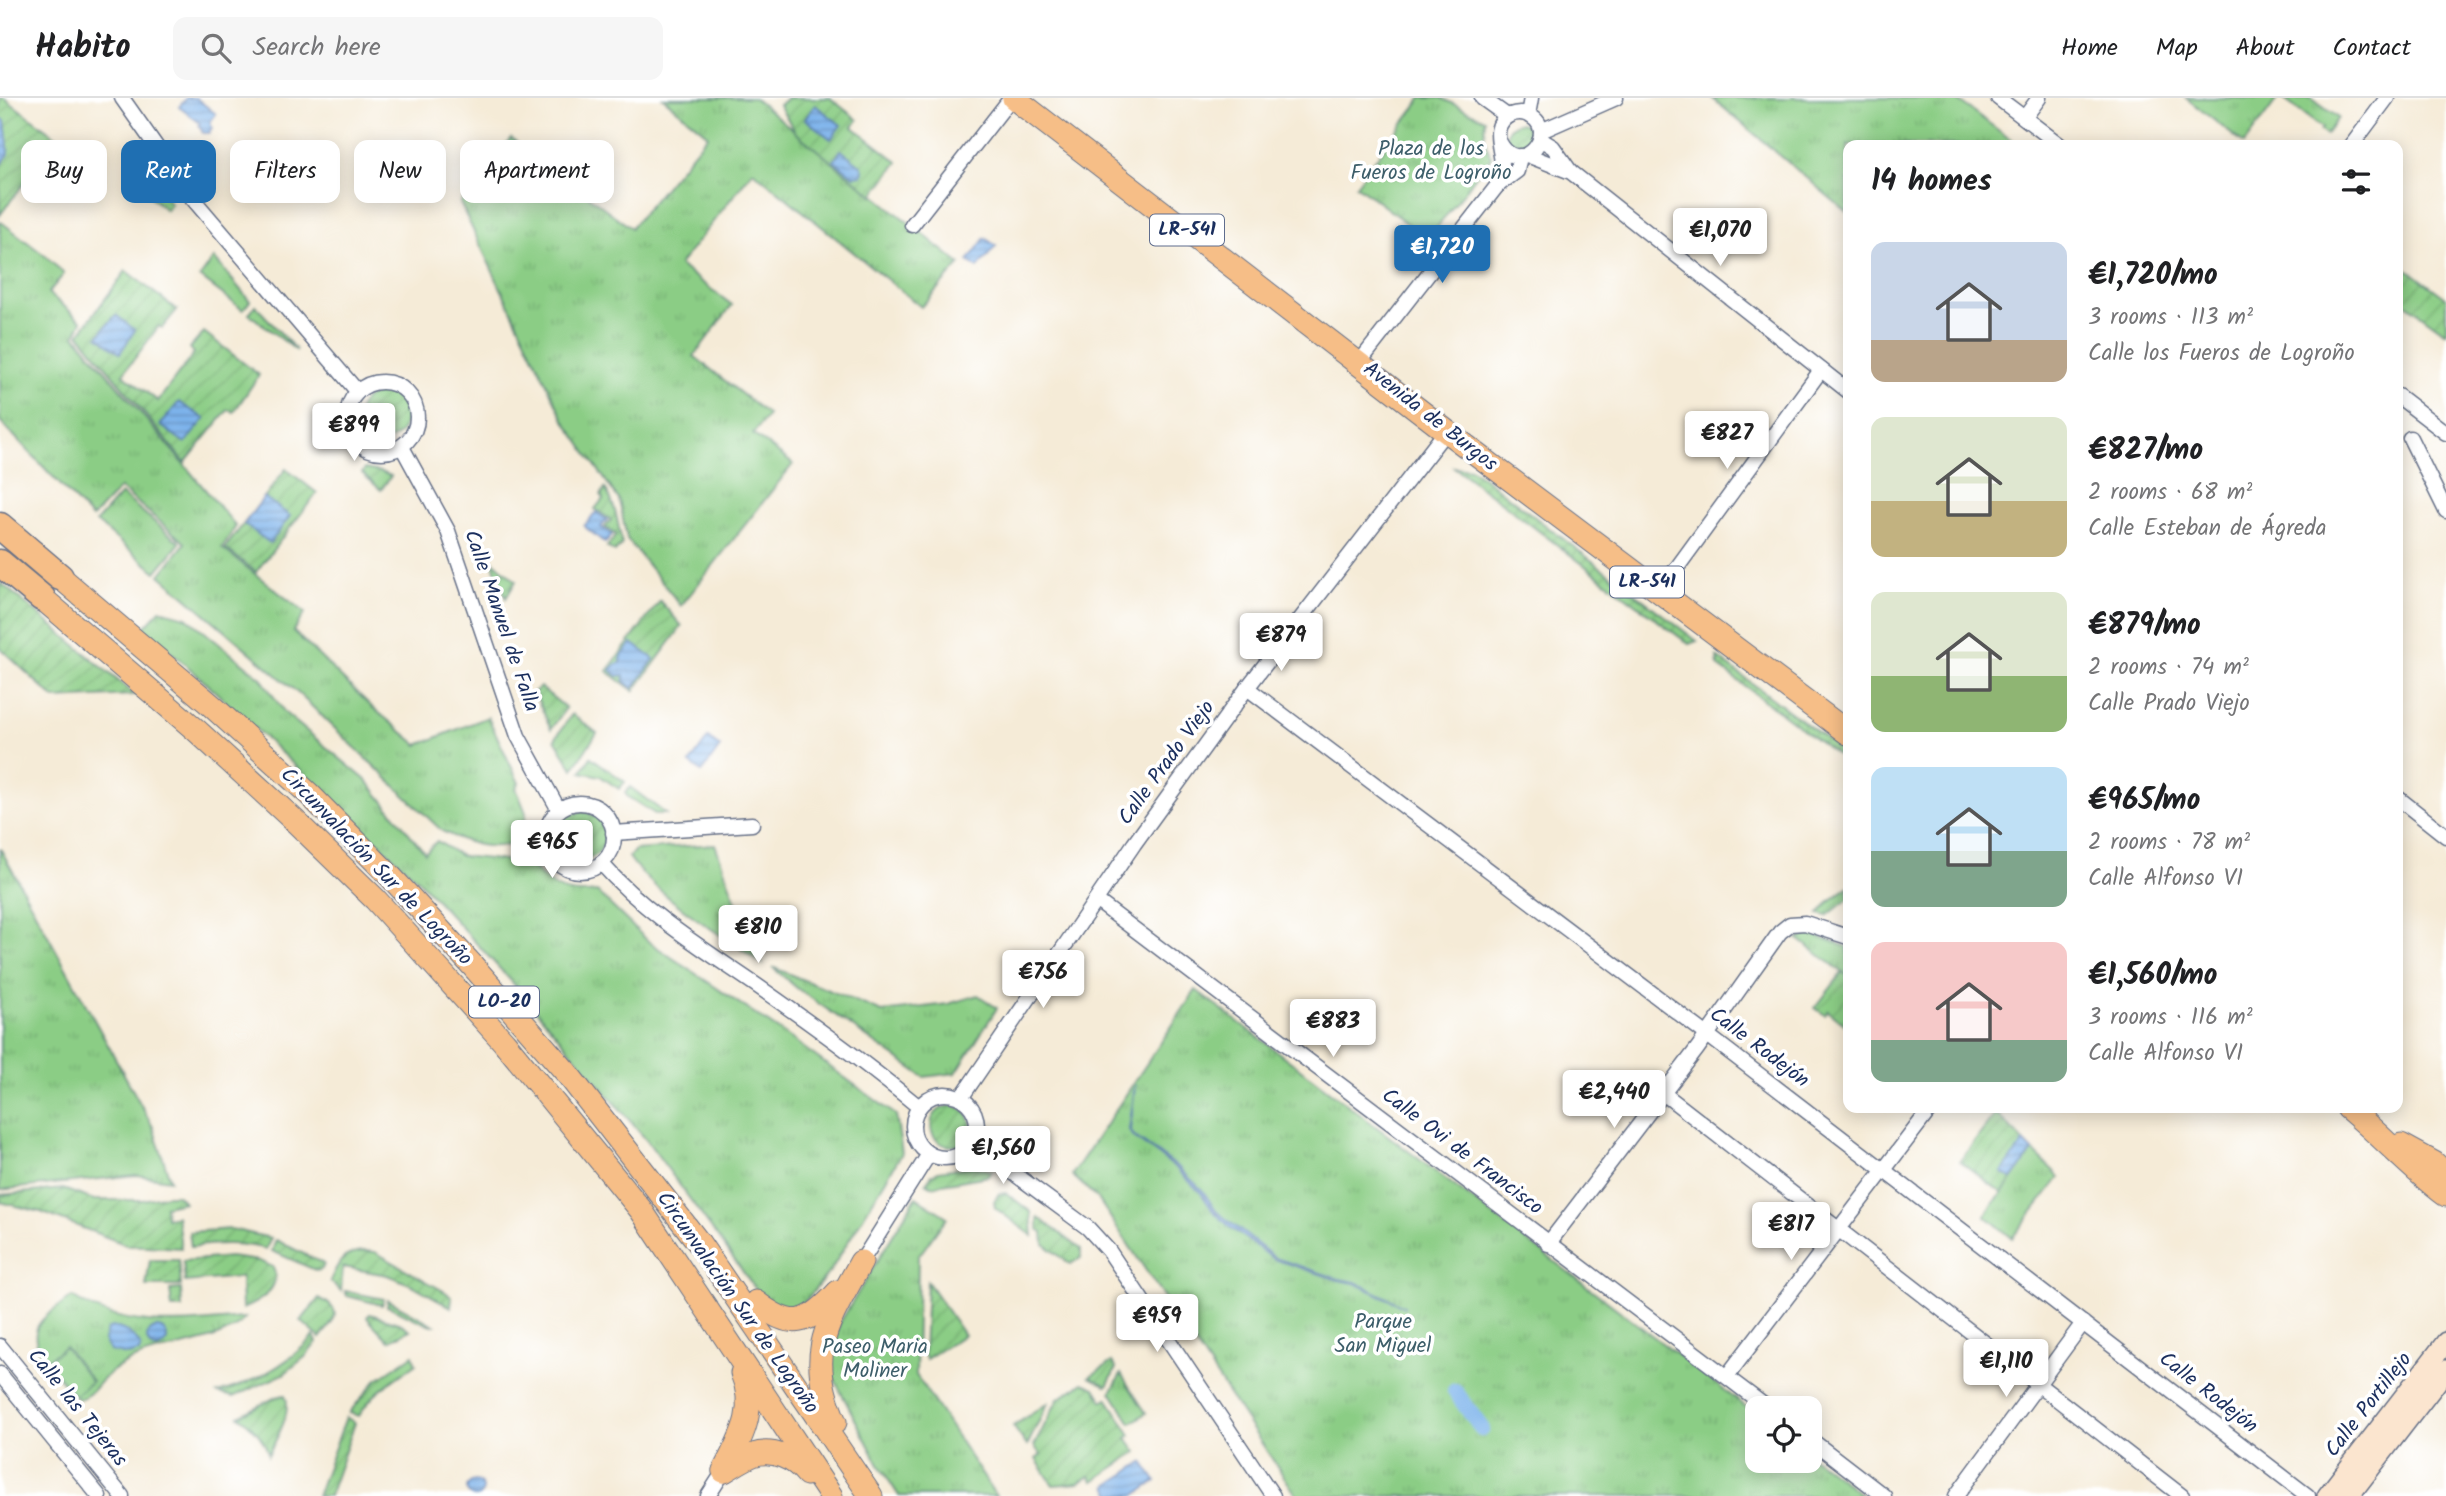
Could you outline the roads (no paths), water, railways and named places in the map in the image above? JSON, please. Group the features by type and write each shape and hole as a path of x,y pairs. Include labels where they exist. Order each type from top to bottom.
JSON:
{"highway":[{"name":"Circunvalación Sur de Logroño","path":"0,527 60,577"},
{"name":"Circunvalación Sur de Logroño","path":"0,563 42,598"}],"main road":[{"name":"Avenida de Burgos","path":"1018,99 1446,431 1843,729"},
{"name":"Circunvalación Sur de Logroño","path":"60,577 211,705 309,794 472,965 566,1072 699,1243 870,1496"},
{"name":"Circunvalación Sur de Logroño","path":"42,598 186,721 297,822 446,975 641,1210 831,1496"},
{"path":"2354,1113 2378,1132 2411,1167 2446,1195"},
{"path":"2378,1132 2434,1163 2446,1174"},
{"path":"634,1158 678,1200 756,1302 883,1496"},
{"path":"756,1302 780,1319 799,1321 812,1317 844,1286 861,1262"},
{"path":"835,1422 824,1397 821,1350 825,1331 861,1262"},
{"path":"724,1471 743,1434 750,1406 745,1380 729,1341"},
{"name":"Calle Portillejo","path":"2327,1496 2446,1342"},
{"name":"Calle Portillejo","path":"2349,1496 2446,1370"},
{"path":"724,1471 754,1454 784,1456 802,1467 822,1496"}],"street":[{"path":"122,98 193,200 357,391"},
{"path":"1482,98 1510,115 1536,126 1571,172 1843,387"},
{"path":"1497,186 1503,167 1499,127 1523,98"},
{"path":"1359,363 1497,186 1517,171 1524,155 1534,151 1536,126 1531,98"},
{"path":"1536,126 1577,115 1616,98"},
{"path":"1998,98 2054,140"},
{"path":"2025,117 2039,98"},
{"path":"2356,140 2387,98"},
{"path":"912,225 1018,99"},
{"path":"1499,141 1507,153 1524,155 1571,172"},
{"path":"1660,592 1821,370"},
{"path":"378,382 400,387 409,395 415,405 416,428 402,447 393,451 372,452 354,440 348,431 347,410 357,391 378,382"},
{"path":"2403,400 2445,431"},
{"name":"Calle Prado Viejo","path":"961,1098 1134,844 1247,688 1446,431"},
{"path":"2410,438 2446,511"},
{"name":"Calle Manuel de Falla","path":"402,447 448,531 518,736 559,810"},
{"name":"Calle Rodejón","path":"1247,688 1707,1035 2308,1496"},
{"path":"2403,801 2439,823 2446,836"},
{"path":"578,803 598,808 606,815 614,833 611,850 601,863 592,868 571,869 561,865 548,848 546,838 552,817 559,810 578,803"},
{"path":"614,833 752,824"},
{"path":"601,863 618,883 662,920 809,1021 919,1107"},
{"name":"Calle Ovi de Francisco","path":"1097,901 1752,1396"},
{"path":"1548,1244 1707,1035 1780,932 1790,924 1805,923 1843,935"},
{"path":"1663,1093 2182,1496"},
{"path":"952,1095 961,1098 975,1113 977,1133 973,1143 967,1151 948,1159 929,1154 920,1147 912,1127 919,1107 934,1096 952,1095"},
{"path":"1727,1376 1927,1113"},
{"path":"973,1143 1088,1228 1109,1251 1273,1496"},
{"path":"861,1262 929,1154"},
{"path":"1956,1496 2083,1323"},
{"name":"Calle las Tejeras","path":"0,1346 122,1496"},
{"name":"Calle las Tejeras","path":"0,1374 99,1496"},
{"path":"1822,1448 1884,1496"},
{"path":"708,1496 724,1471"}],"water":[{"path":"186,98 196,98 216,114 210,122 212,128 209,133 203,133 200,123 179,107"},
{"path":"815,105 841,125 831,139 805,119"},
{"path":"0,117 5,121 9,154 1,164"},
{"path":"841,150 862,166 861,175 854,176 834,161"},
{"path":"985,238 996,246 978,268 968,261"},
{"path":"116,315 135,330 120,353 98,336"},
{"path":"179,402 205,419 185,443 160,425"},
{"path":"264,497 290,516 270,543 244,524"},
{"path":"596,512 607,520 601,527 612,535 605,543 584,526"},
{"path":"632,643 654,659 633,688 625,682 624,675 618,676 611,670 621,663 621,657"},
{"path":"708,738 720,747 702,772 690,763"},
{"path":"1135,1085 1130,1131 1178,1167 1203,1191 1216,1211 1275,1258 1355,1282 1405,1307 1355,1283 1339,1280 1274,1259 1231,1228 1176,1168 1134,1137 1129,1131"},
{"path":"2024,1142 2033,1151 2012,1179 2002,1172"},
{"path":"111,1327 132,1335 141,1346 139,1352 128,1355 110,1351 104,1340"},
{"path":"157,1328 164,1331 167,1338 164,1345 157,1348 150,1345 147,1338 150,1331"},
{"path":"1143,1462 1156,1481 1134,1496 1113,1496 1107,1486"},
{"path":"475,1481 481,1483 481,1495 475,1497 469,1495 467,1489 469,1483"}],"waterway":[{"path":"1455,1391 1482,1429"}],"park label":[{"name":"Plaza de los Fueros de Logroño","path":"1431,161"},
{"name":"Parque San Miguel","path":"1383,1334"},
{"name":"Paseo Maria Moliner","path":"875,1359"}]}
